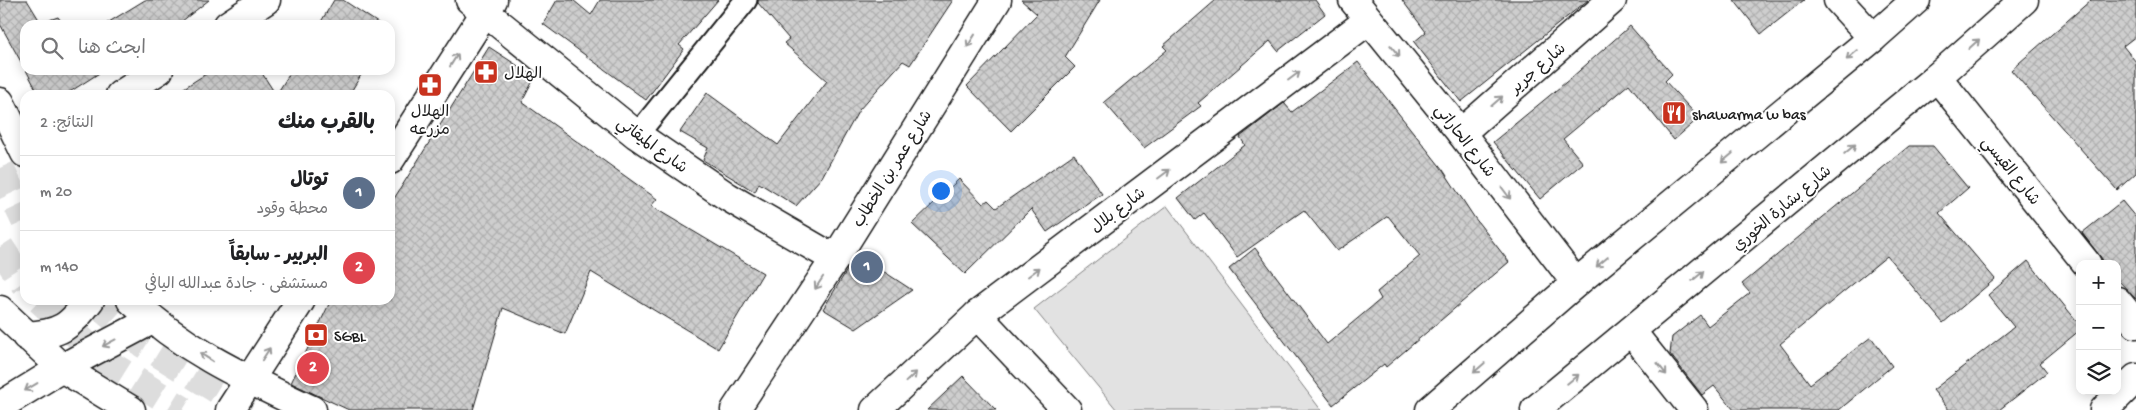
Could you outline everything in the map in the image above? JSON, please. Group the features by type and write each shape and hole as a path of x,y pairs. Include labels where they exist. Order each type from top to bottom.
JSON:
{"street":[{"path":"236,20 266,0"},
{"path":"637,135 746,0"},
{"name":"شارع عمر بن الخطاب","path":"735,410 835,259 997,0"},
{"name":"شارع جرير","path":"1461,133 1612,0"},
{"path":"1838,0 1873,38"},
{"path":"1432,407 1576,283 1873,38 1916,0"},
{"name":"شارع بشارة الخوري","path":"1535,410 1937,77 2024,0"},
{"path":"395,152 482,4"},
{"name":"شارع الميقاتي","path":"482,4 637,135 728,197 835,259"},
{"name":"شارع الحاراتي","path":"1361,10 1461,133 1576,283"},
{"name":"شارع بلال","path":"875,410 977,315 1361,10"},
{"path":"128,90 151,75"},
{"name":"شارع القيسي","path":"1937,77 2085,260"},
{"path":"0,102 20,143"},
{"path":"26,336 45,335 59,331 71,323 86,305"},
{"path":"136,305 152,320 213,362 306,407"},
{"path":"230,410 298,305"},
{"path":"2120,305 2136,324"},
{"path":"0,310 62,368 131,410"},
{"path":"977,315 1067,410"},
{"path":"0,406 62,368 152,320"},
{"path":"1632,331 1694,410"},
{"path":"2104,410 2136,378"},
{"path":"263,410 270,406 283,404 306,407"}],"shaded area":[{"path":"1167,206 1321,410 1117,410 1034,309"}],"building":[{"path":"0,0 27,0 39,20 20,20 20,60 0,24"},
{"path":"145,0 209,0 183,20 112,20"},
{"path":"334,0 343,0 373,20 322,20"},
{"path":"557,0 573,0 591,15 600,0 718,0 679,45 684,49 646,100 543,24"},
{"path":"758,0 953,0 910,65 903,61 859,110 822,177 796,206 759,183 755,192 703,160 708,148 680,132 707,93 778,145 827,81 784,43 789,39 758,3"},
{"path":"1021,0 1100,0 1065,57 1075,67 1011,131 967,86 1037,14"},
{"path":"1216,0 1315,0 1325,14 1278,51 1270,41 1198,103 1201,106 1144,148 1104,102 1167,50 1163,46"},
{"path":"1402,0 1588,0 1461,102 1414,42 1426,32"},
{"path":"1734,0 1804,0 1761,34"},
{"path":"2091,0 2136,0 2136,36 2123,46 2136,62 2136,173 2117,190 2011,70"},
{"path":"58,17 60,20 50,20"},
{"path":"1630,26 1672,74 1665,81 1699,118 1674,140 1629,84 1563,139 1583,163 1540,199 1493,142 1571,78"},
{"path":"489,47 535,77 522,102 657,199 651,206 763,273 718,349 591,272 565,334 503,308 473,410 349,410 291,383 329,305 395,305 395,197"},
{"path":"1358,62 1443,170 1474,217 1509,262 1386,367 1384,364 1333,405 1229,269 1255,248 1327,344 1381,299 1377,292 1420,256 1388,216 1337,251 1304,210 1237,257 1204,213 1195,220 1178,198 1245,145 1240,137 1284,103 1292,112"},
{"path":"29,75 96,75 73,90 36,90"},
{"path":"204,75 263,75 273,90 181,90"},
{"path":"289,75 361,75 352,90 279,90"},
{"path":"1909,146 1933,146 1968,188 1939,213 1995,279 1943,323 1887,256 1780,344 1810,384 1871,337 1892,366 1839,410 1734,410 1714,386 1702,395 1670,354 1672,337 1700,315 1708,326 1750,293 1742,284"},
{"path":"1074,154 1102,194 1047,232 1031,209 965,274 912,224 959,179 983,204 988,200 996,208"},
{"path":"2122,201 2136,218 2136,299 2121,283 2121,260 2103,260 2082,233"},
{"path":"857,254 912,290 856,329 823,309"},
{"path":"2028,261 2076,320 2076,333 2040,363 2047,372 1999,410 1949,410 1933,390 2014,327 1988,295"},
{"path":"963,376 996,410 927,410"}],"tunnel":[{"path":"0,168 20,210"},
{"path":"0,247 20,277"},
{"path":"45,305 104,361 183,410"},
{"path":"99,305 143,344 250,410"}],"place":[{"name":"الهلال","path":"486,72"},
{"name":"الهلال مزرعه","path":"430,85"},
{"name":"shawarma w bas","path":"1674,113"},
{"name":"توتال","path":"867,267"},
{"name":"SGBL","path":"316,335"},
{"name":"البربير - سابقاً","path":"313,368"}]}
